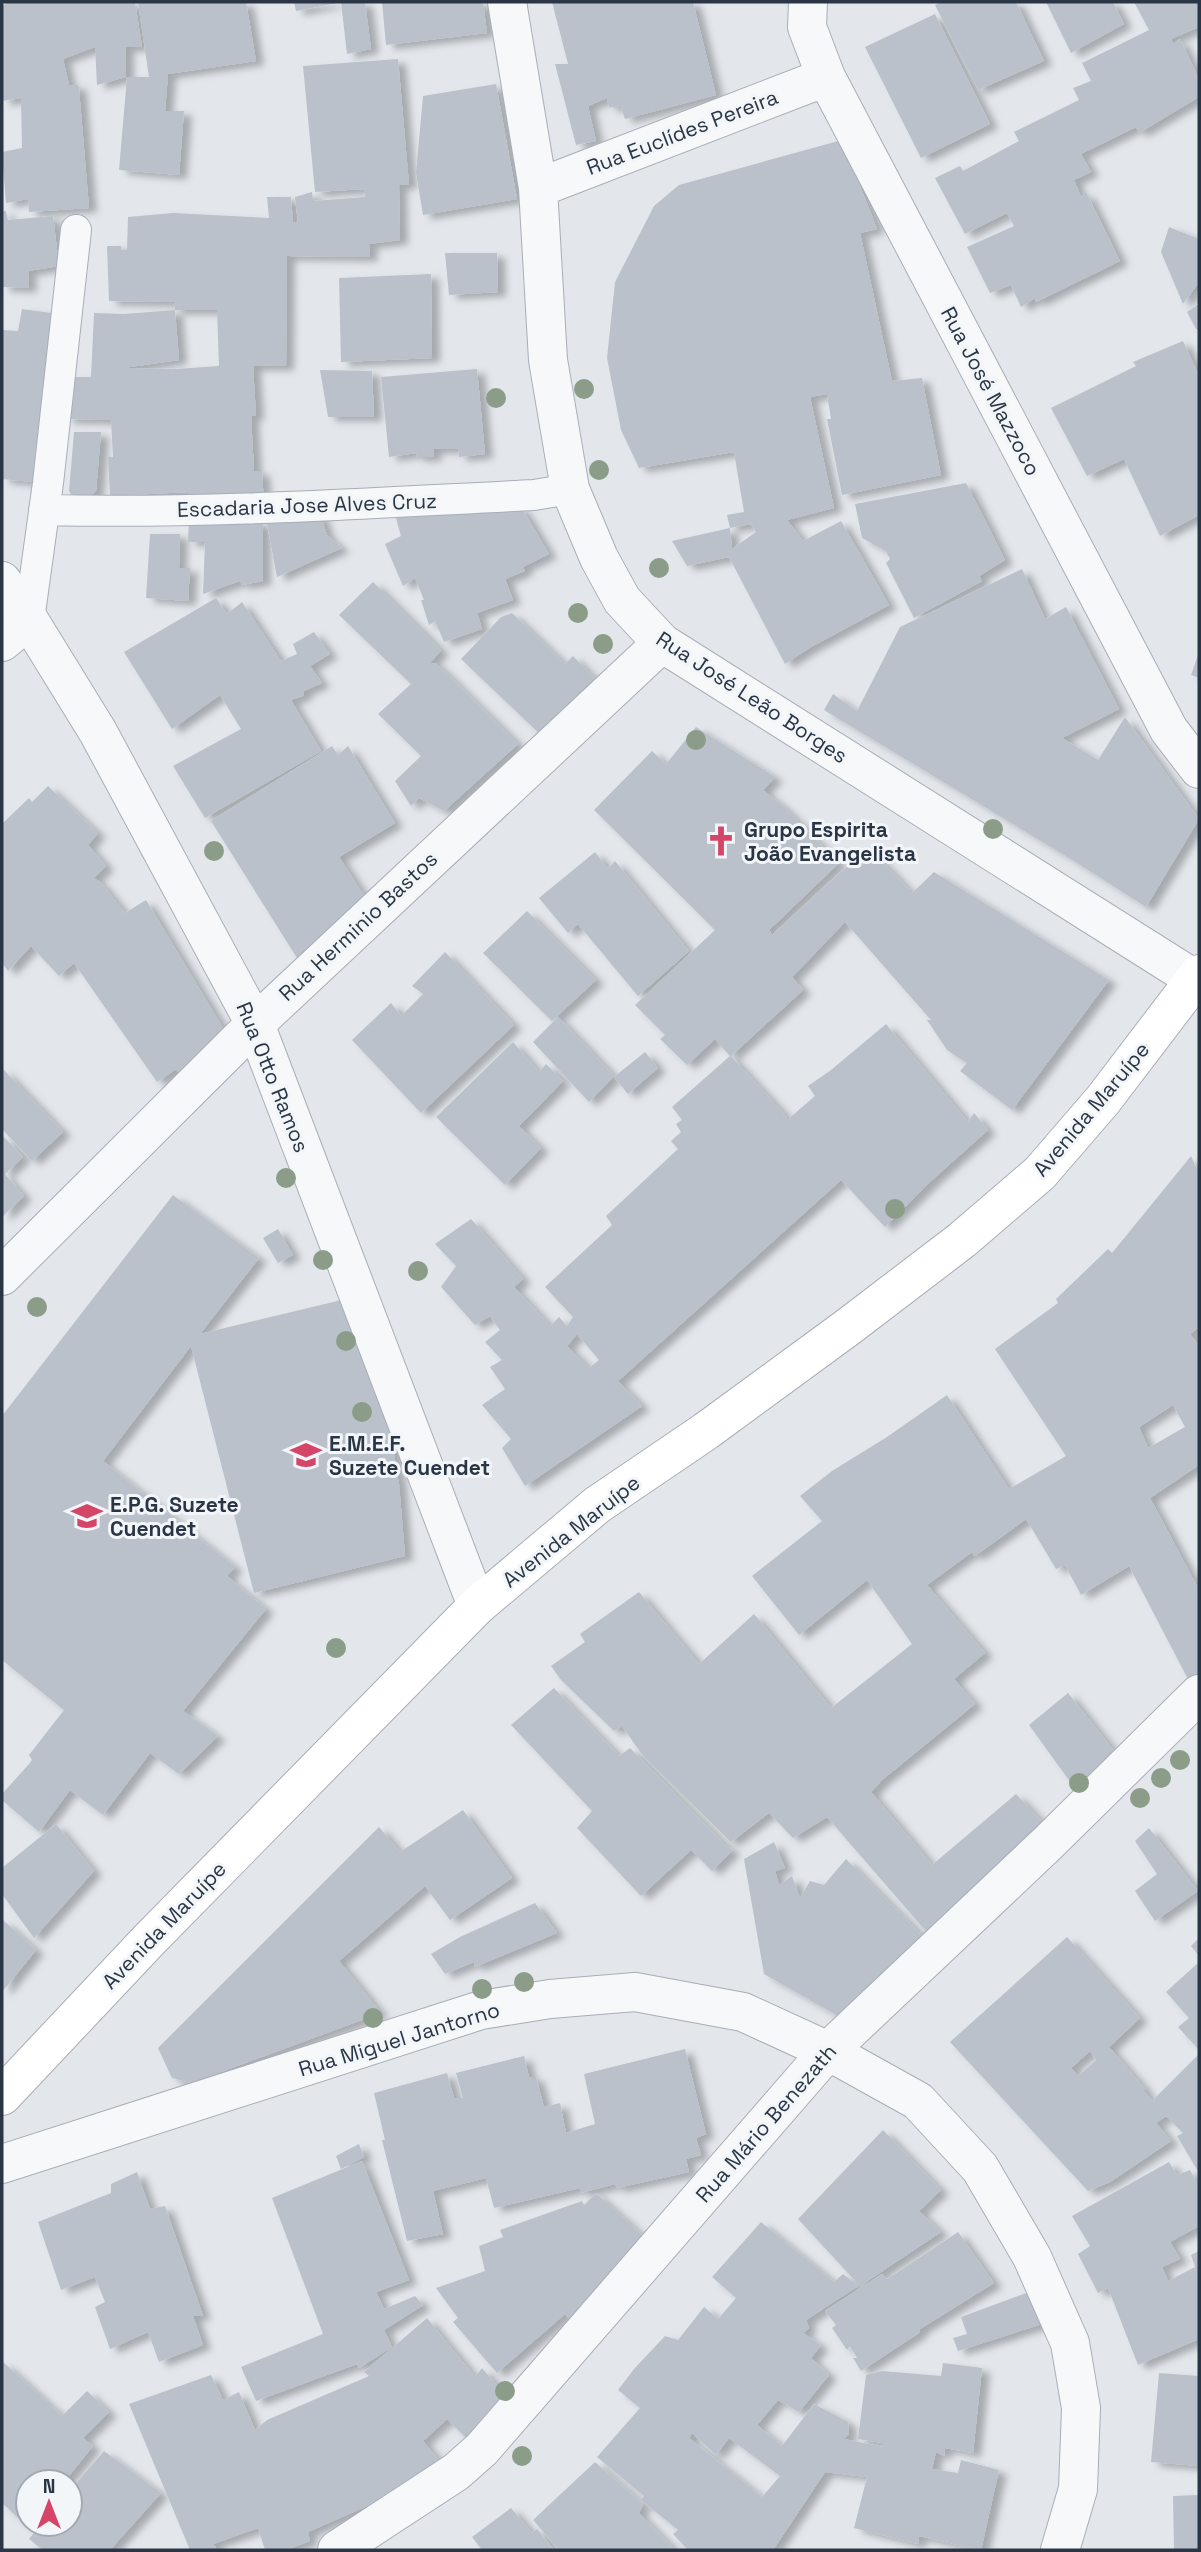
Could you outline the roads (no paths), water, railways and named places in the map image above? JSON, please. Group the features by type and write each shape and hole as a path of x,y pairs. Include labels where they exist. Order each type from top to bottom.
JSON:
{"main road":[{"name":"Avenida Maruípe","path":"2,2096 148,1941 477,1606 597,1505 706,1431 848,1327 962,1240 1040,1173 1103,1100 1198,977"}],"street":[{"name":"Rua José Leão Borges","path":"507,2 538,188 548,360 570,489 599,558 622,600 662,643 1198,977"},
{"name":"Rua José Mazzoco","path":"808,2 807,27 826,77 1169,730 1199,769"},
{"name":"Rua Euclídes Pereira","path":"538,188 826,77"},
{"name":"Rua Otto Ramos","path":"2,581 16,631 98,732 255,1024 477,1606"},
{"name":"Rua Herminio Bastos","path":"2,1276 255,1024 662,643"},
{"name":"Rua Mário Benezath","path":"337,2550 437,2486 482,2449 828,2051 1048,1843 1199,1694"},
{"name":"Rua Miguel Jantorno","path":"2,2164 481,2010 550,1999 635,1992 743,2012 828,2051 918,2101 981,2168 1032,2257 1070,2343 1081,2408 1078,2489 1060,2550"}],"lane":[{"path":"16,631 44,510 76,230"},
{"name":"Escadaria Jose Alves Cruz","path":"44,510 123,512 271,507 534,495 570,489"}],"place":[{"name":"Grupo Espirita João Evangelista","path":"721,841"},
{"name":"E.M.E.F. Suzete Cuendet","path":"306,1455"},
{"name":"E.P.G. Suzete Cuendet","path":"87,1516"}]}
